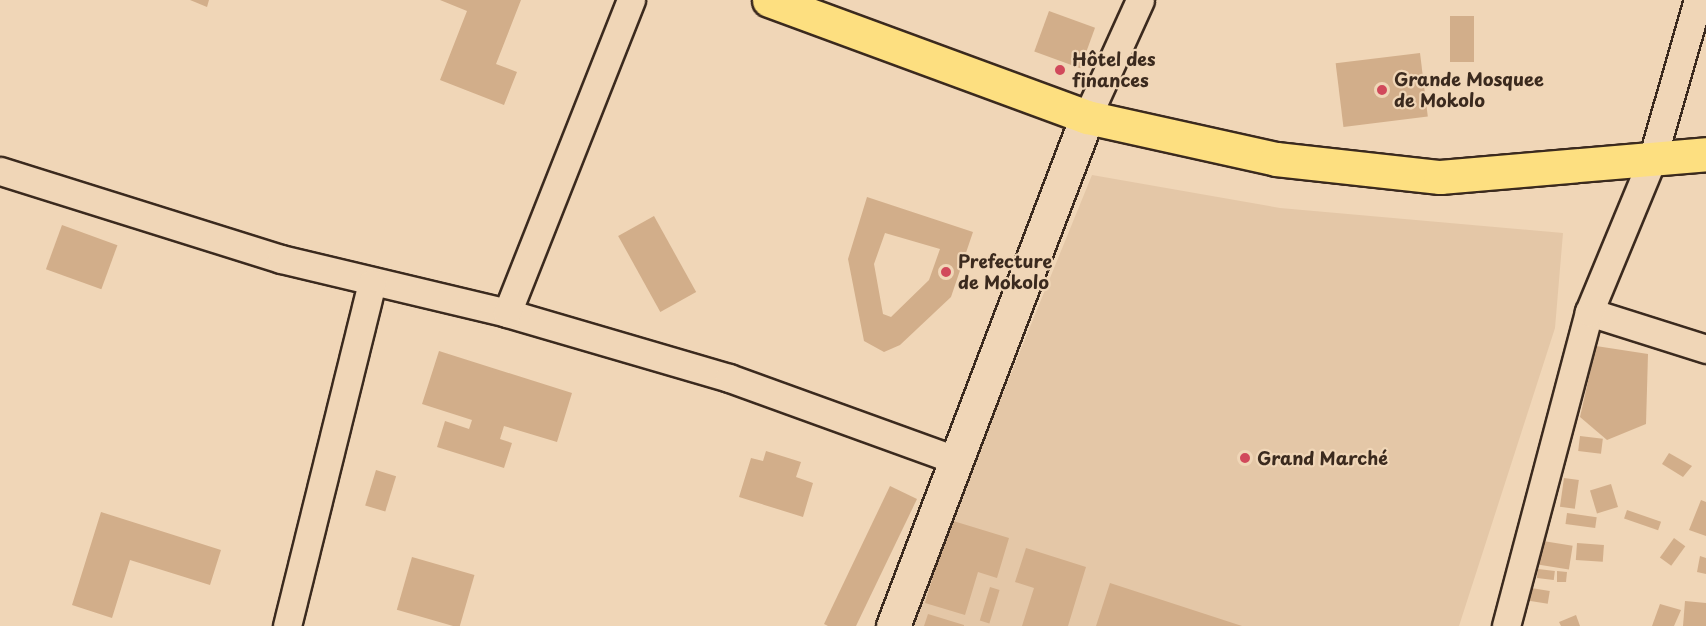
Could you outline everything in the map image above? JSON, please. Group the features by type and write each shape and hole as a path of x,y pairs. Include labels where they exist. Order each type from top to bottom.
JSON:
{"main road":[{"path":"769,0 1086,117 1276,159 1440,177 1706,154"}],"street":[{"path":"507,313 631,0"},
{"path":"893,626 1086,117 1140,0"},
{"path":"1506,626 1589,312 1652,160 1698,0"},
{"path":"0,171 281,259 372,283 507,313 729,378 956,460"},
{"path":"287,626 372,283"},
{"path":"1589,312 1706,349"}],"shaded area":[{"name":"Grand Marché","path":"1092,175 1280,208 1563,233 1555,328 1459,626 908,626"}],"building":[{"path":"190,0 209,0 207,7"},
{"path":"440,0 521,0 496,64 517,72 504,105 440,80 467,11"},
{"path":"1049,11 1095,28 1080,68 1034,51"},
{"path":"1450,16 1474,16 1474,62 1450,62"},
{"name":"Grande Mosquee de Mokolo","path":"1420,53 1428,117 1343,127 1336,63"},
{"name":"Prefecture de Mokolo","path":"867,197 973,232 951,297 900,345 884,352 864,341 848,259","holes":["885,233 940,249 929,280 891,317 883,314 874,264"]},
{"path":"654,216 696,292 660,312 618,236"},
{"path":"62,225 117,245 101,289 46,269"},
{"path":"1596,346 1648,354 1646,424 1607,440 1580,417"},
{"path":"439,351 572,393 557,442 504,426 500,439 512,443 504,468 437,447 445,421 469,429 472,420 422,404"},
{"path":"1580,436 1603,439 1601,454 1578,451"},
{"path":"766,451 801,462 796,477 813,483 803,517 739,497 751,458 763,461"},
{"path":"1669,453 1692,466 1683,477 1662,464"},
{"path":"376,470 396,476 385,512 365,505"},
{"path":"1564,478 1579,480 1575,509 1560,507"},
{"path":"1611,484 1618,507 1597,513 1590,490"},
{"path":"890,486 917,499 856,626 828,626 824,624"},
{"path":"1701,500 1706,502 1706,536 1689,530"},
{"path":"1627,510 1661,522 1658,530 1624,519"},
{"path":"101,512 221,550 210,585 130,560 112,618 72,605"},
{"path":"1567,513 1597,517 1595,528 1565,524"},
{"path":"950,520 1009,538 997,578 978,572 965,615 925,603"},
{"path":"1674,538 1685,546 1671,566 1660,557"},
{"path":"1543,541 1573,546 1569,569 1539,565"},
{"path":"1577,543 1604,545 1603,562 1576,560"},
{"path":"1026,548 1086,567 1068,626 1022,626 1034,588 1015,582"},
{"path":"1700,556 1706,558 1706,574 1697,572"},
{"path":"412,557 474,575 460,626 397,610"},
{"path":"1538,569 1555,571 1554,580 1537,578"},
{"path":"1557,571 1567,572 1566,582 1557,582"},
{"path":"1110,583 1242,626 1096,626"},
{"path":"990,587 1000,590 989,623 980,620"},
{"path":"1531,588 1550,591 1548,604 1529,601"},
{"path":"1685,601 1706,603 1706,626 1683,626"},
{"path":"1660,604 1681,610 1674,626 1652,626"},
{"path":"928,614 964,625 964,626 924,626"},
{"path":"1576,615 1580,626 1561,626 1559,622"}],"place":[{"name":"Hôtel des finances","path":"1060,70"},
{"name":"Grande Mosquee de Mokolo","path":"1382,90"},
{"name":"Prefecture de Mokolo","path":"946,272"},
{"name":"Grand Marché","path":"1245,458"}]}
